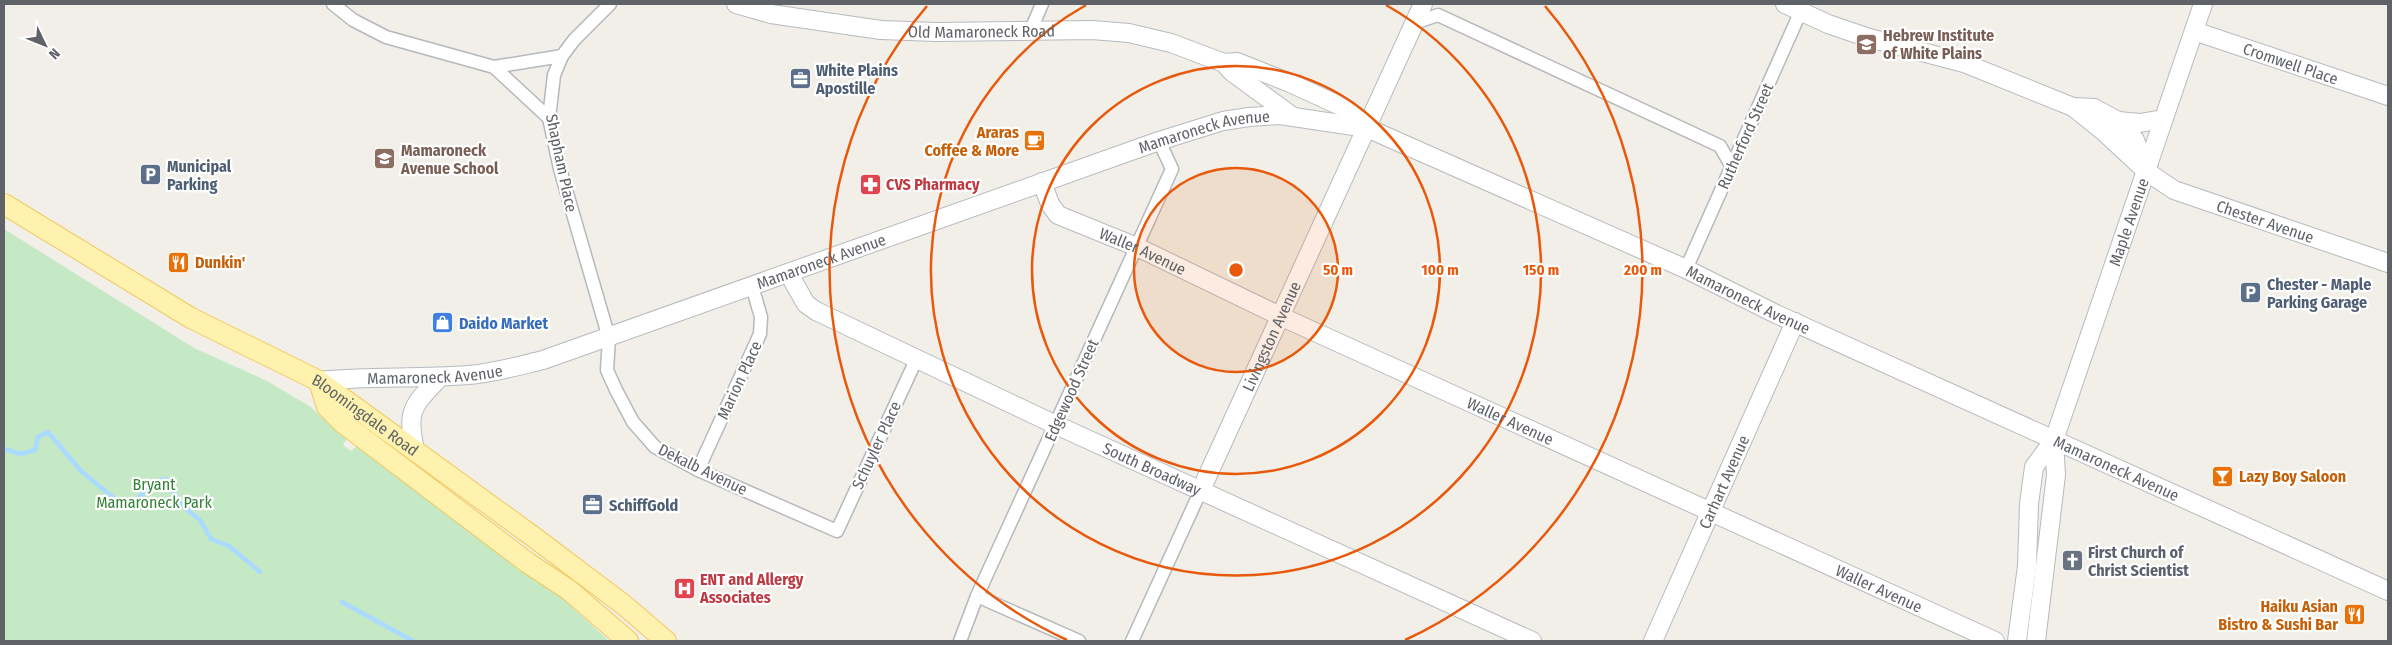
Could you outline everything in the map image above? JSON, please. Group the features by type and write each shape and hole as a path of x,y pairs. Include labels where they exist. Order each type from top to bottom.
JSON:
{"main road":[{"name":"Old Mamaroneck Road","path":"736,4 774,9 881,30 1030,32 1092,30 1128,33 1171,43 1224,63 1237,62 1290,83 1347,109 1367,128"},
{"name":"Livingston Avenue","path":"1201,490 1282,317 1422,4"},
{"name":"Maple Avenue","path":"2017,641 2027,566 2029,504 2034,467 2054,440 2203,4"},
{"path":"1796,6 1828,24 1876,40 1970,65 2072,107 2094,108 2118,121 2135,140 2146,171"},
{"name":"Cromwell Place","path":"2194,30 2388,96"},
{"name":"Old Mamaroneck Road","path":"1224,63 1232,72 1292,116"},
{"name":"Chester Avenue","path":"2072,107 2103,131 2146,171 2174,190 2388,263"},
{"name":"Mamaroneck Avenue","path":"319,381 358,377 440,377 490,372 522,366 609,338 1158,140 1240,118 1292,116 1367,128 1686,269 1795,322 2388,591"},
{"path":"2118,121 2140,123 2163,119"},
{"name":"Waller Avenue","path":"1042,182 1050,204 1058,215 1137,247 1282,317 1995,641"},
{"path":"4,204 191,318 319,381"},
{"name":"South Broadway","path":"789,274 806,304 916,360 1532,641"},
{"name":"Carhart Avenue","path":"1653,641 1795,322"},
{"path":"415,450 410,422 411,413 419,399 440,377"},
{"name":"Bloomingdale Road","path":"319,381 608,594 666,641"},
{"name":"Bloomingdale Road","path":"319,381 327,407 344,423 528,563 569,590 628,641"},
{"name":"Maple Avenue","path":"2036,641 2056,475 2054,440"}],"street":[{"path":"333,4 353,20 386,37 494,67 562,56"},
{"name":"Shapham Place","path":"609,338 562,177 549,118 554,75 562,56 574,40 610,4"},
{"path":"1030,32 1042,4"},
{"name":"Rutherford Street","path":"1686,269 1732,167 1796,6"},
{"path":"1414,23 1438,16 1447,20 1720,146 1732,167"},
{"path":"494,67 549,118"},
{"name":"Edgewood Street","path":"960,641 977,596 1172,169 1158,140"},
{"name":"Marion Place","path":"698,470 760,334 761,317 752,286"},
{"name":"Dekalb Avenue","path":"609,338 607,370 624,408 642,433 655,446 698,470 836,531"},
{"name":"Schuyler Place","path":"836,531 916,360"},
{"name":"Livingston Avenue","path":"1132,641 1201,490"},
{"path":"977,596 1079,641"}],"green space":[{"name":"Bryant Mamaroneck Park","path":"4,229 194,348 267,381 311,407 322,418 330,419 347,438 343,445 351,451 358,445 561,597 609,641 4,641"}],"waterway":[{"path":"4,449 21,454 35,450 38,437 48,432 81,471 121,504 134,503 153,482 166,479 181,505 200,520 211,539 229,546 260,572"},
{"path":"342,602 413,641"}],"place":[{"name":"Hebrew Institute of White Plains","path":"1867,44"},
{"name":"White Plains Apostille","path":"800,79"},
{"name":"Araras Coffee & More","path":"1035,141"},
{"name":"Mamaroneck Avenue School","path":"385,159"},
{"name":"Municipal Parking","path":"151,175"},
{"name":"CVS Pharmacy","path":"870,184"},
{"name":"Dunkin'","path":"179,262"},
{"name":"Chester - Maple Parking Garage","path":"2251,293"},
{"name":"Daido Market","path":"443,323"},
{"name":"Lazy Boy Saloon","path":"2223,476"},
{"name":"SchiffGold","path":"593,505"},
{"name":"First Church of Christ Scientist","path":"2072,561"},
{"name":"ENT and Allergy Associates","path":"684,588"},
{"name":"Haiku Asian Bistro & Sushi Bar","path":"2354,615"}]}
